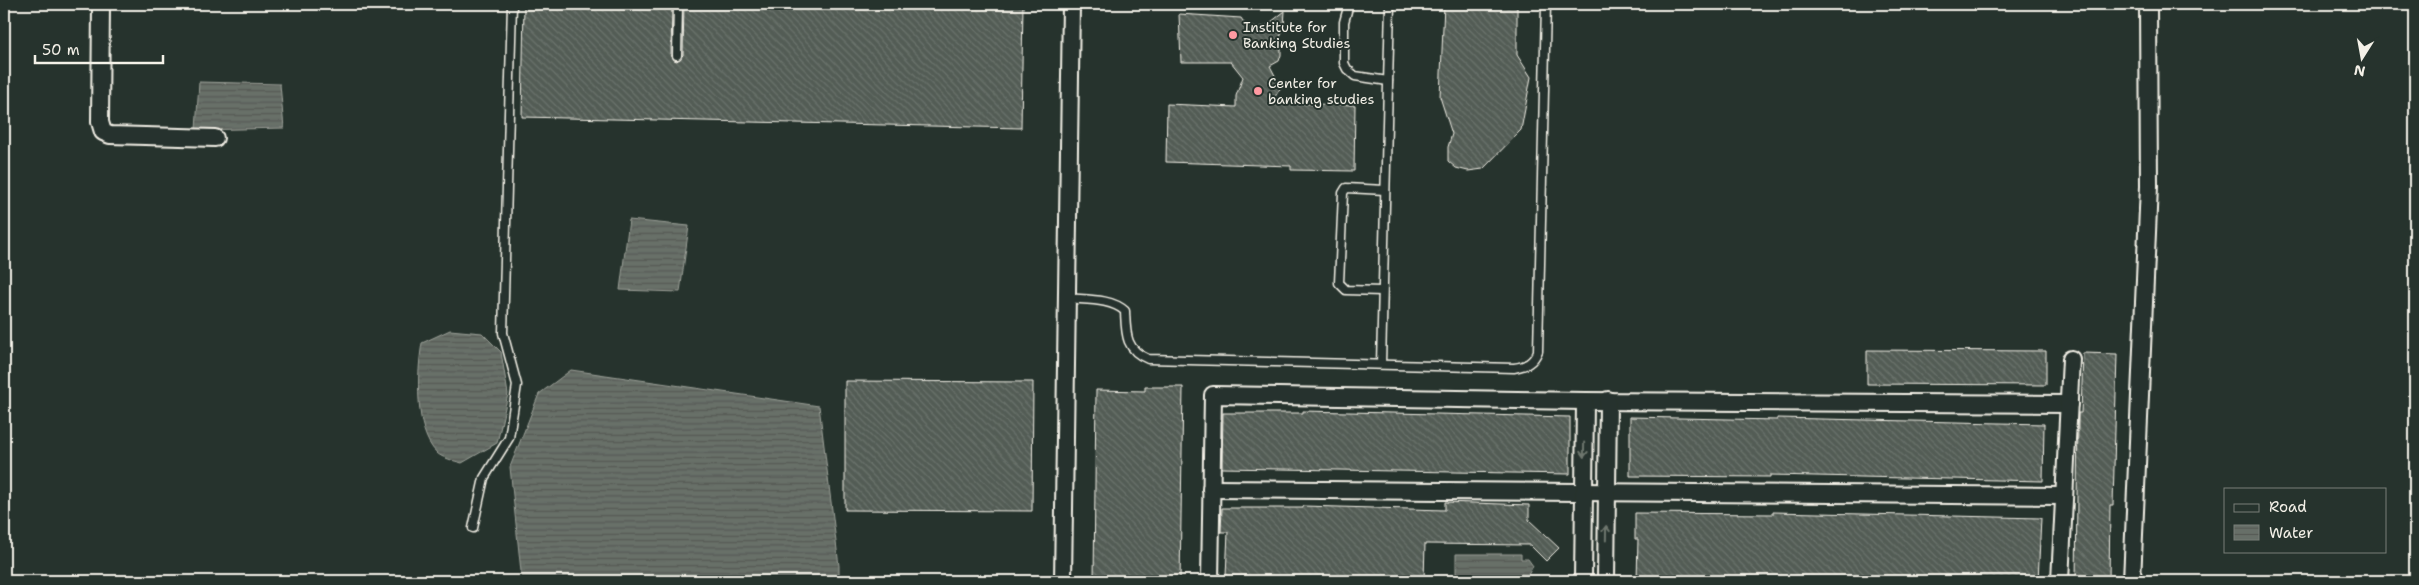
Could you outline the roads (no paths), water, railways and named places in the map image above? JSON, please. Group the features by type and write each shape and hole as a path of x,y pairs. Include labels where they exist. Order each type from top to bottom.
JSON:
{"street":[{"path":"101,4 100,122 103,132 110,135 215,138"},
{"path":"1063,581 1071,4"},
{"path":"2132,581 2149,186 2148,4"},
{"path":"2060,581 2071,359"},
{"path":"1210,581 1213,395 1585,401 2069,404"},
{"path":"1606,581 1608,400"},
{"path":"1583,581 1585,401"},
{"path":"1211,489 2064,496"}],"lane":[{"path":"472,528 484,478 509,438 517,385 503,334 512,4"},
{"path":"677,55 678,4"},
{"path":"1349,4 1344,22 1344,63 1347,69 1355,76 1388,81"},
{"path":"1381,364 1390,4"},
{"path":"1067,298 1109,302 1119,306 1125,311 1127,339 1130,346 1138,355 1148,359 1514,368 1534,360 1538,351 1546,4"},
{"path":"1382,291 1346,290 1339,283 1343,193 1346,188 1385,190"}],"water":[{"path":"199,82 280,84 284,128 196,130"},
{"path":"629,220 689,226 680,292 620,290"},
{"path":"450,330 482,333 501,352 508,394 497,443 462,463 439,455 430,443 424,431 419,401 418,385 422,343"},
{"path":"571,370 819,406 839,566 839,581 522,581 510,467 539,394"},
{"path":"1456,554 1521,554 1521,559 1528,559 1533,566 1528,575 1520,574 1520,579 1456,578"}],"place":[{"name":"Institute for Banking Studies","path":"1233,35"},
{"name":"Center for banking studies","path":"1258,91"}]}
